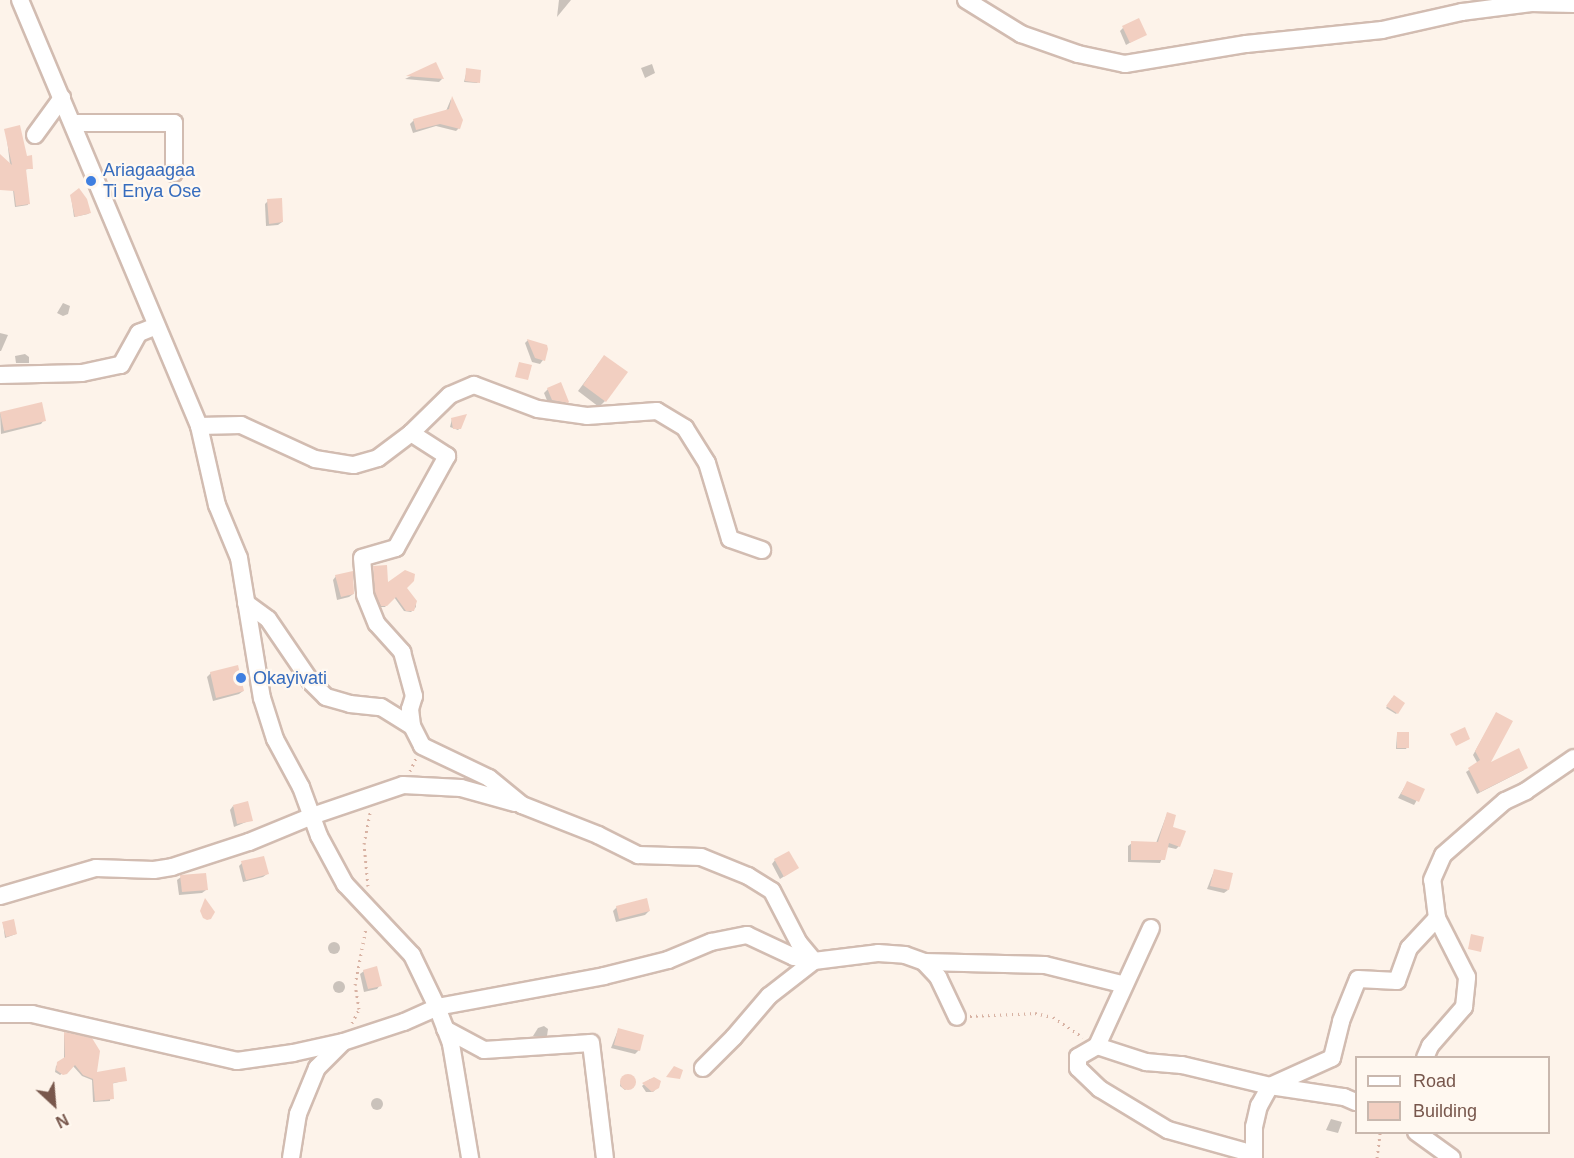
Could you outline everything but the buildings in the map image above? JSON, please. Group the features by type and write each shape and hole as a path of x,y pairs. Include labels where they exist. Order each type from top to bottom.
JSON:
{"street":[{"path":"20,0 199,426 217,505 239,558 261,698 275,739 302,787 318,836 345,884 412,955 437,1007 451,1044 470,1158"},
{"path":"966,0 1021,34 1078,54 1125,64 1246,44 1382,30 1462,12 1531,3 1574,4"},
{"path":"35,135 62,98"},
{"path":"73,123 174,123 174,172"},
{"path":"0,375 82,374 121,365 139,333 156,326"},
{"path":"199,426 241,424 315,459 354,465 378,458 411,433 450,395 474,385 538,409 587,416 657,411 685,428 706,463 730,538 762,550"},
{"path":"411,433 447,456 406,535 396,548 362,558 365,595 377,624 402,652 414,696 410,709 412,726 422,746 489,778 522,805"},
{"path":"246,603 268,619 311,682 326,697 350,704 381,707 412,726"},
{"path":"1426,1056 1430,1046 1464,1007 1467,977 1437,918 1432,880 1443,855 1505,801 1526,791 1574,758"},
{"path":"0,896 96,868 154,870 172,867 249,842 312,816 403,785 461,788 522,805 598,835 638,855 701,857 748,876 772,891 799,943 814,961"},
{"path":"1151,928 1097,1046 1078,1057 1078,1068 1100,1089 1168,1130 1249,1154 1259,1106 1270,1086 1332,1058 1341,1022 1358,979 1397,981 1409,948 1437,918"},
{"path":"0,1014 32,1014 237,1060 293,1053 343,1042 404,1022 437,1007 604,976 668,960 711,942 747,935 794,957 814,961 878,953 905,955 924,962 1045,965 1125,985"},
{"path":"703,1068 734,1037 769,996 814,961"},
{"path":"924,962 938,976 957,1017"},
{"path":"445,1029 484,1050 591,1043 605,1158"},
{"path":"291,1158 298,1114 317,1068 343,1042"},
{"path":"1097,1046 1146,1062 1182,1065 1270,1086 1344,1097 1355,1102"},
{"path":"1419,1134 1452,1158"}],"path":[{"path":"403,785 422,746"},
{"path":"957,1017 993,1013 1035,1013 1053,1017 1097,1046"},
{"path":"1377,1158 1380,1134"}],"place":[{"name":"Ariagaagaa Ti Enya Ose","path":"91,181"},
{"name":"Okayivati","path":"241,678"}]}
